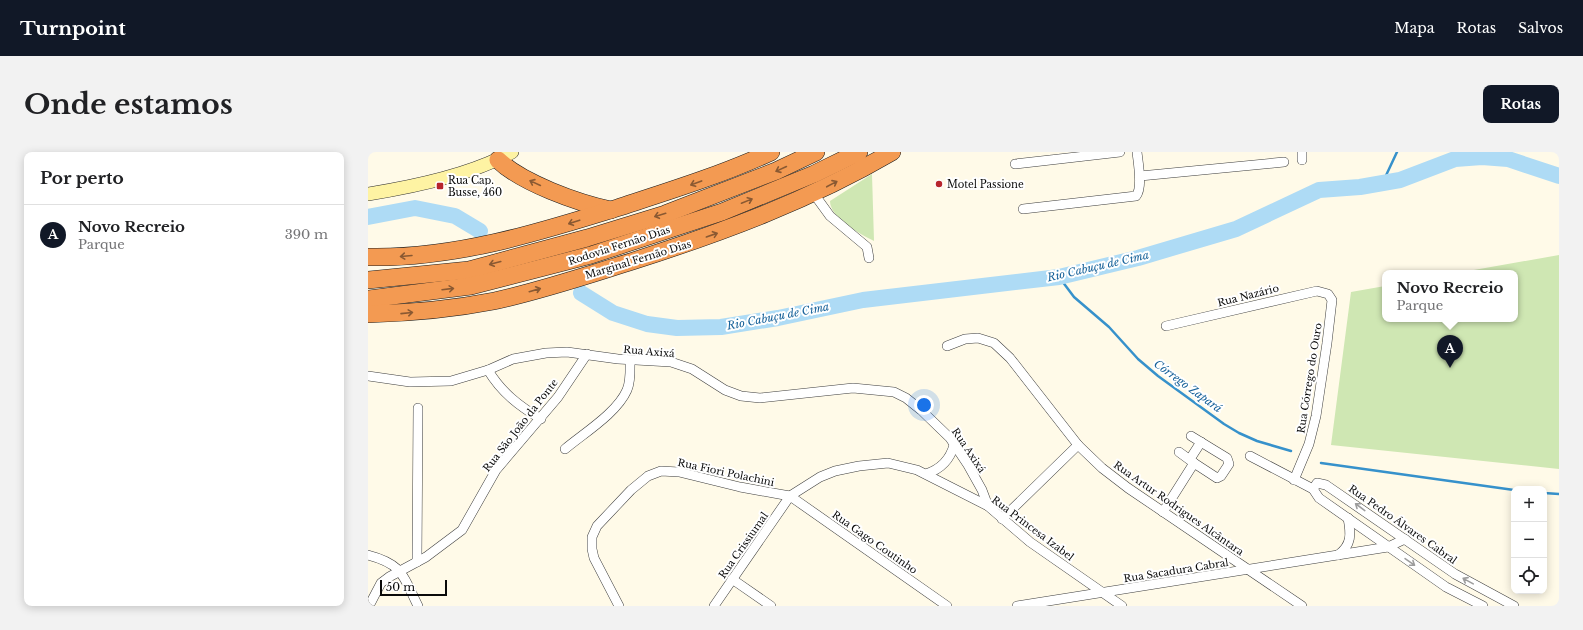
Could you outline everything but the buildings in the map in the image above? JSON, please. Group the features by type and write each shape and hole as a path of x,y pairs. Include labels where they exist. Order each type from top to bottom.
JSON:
{"highway":[{"path":"368,258 426,254 511,239 551,229 694,184 771,152"},
{"name":"Rodovia Fernão Dias","path":"368,280 469,270 587,238 680,208 776,171 816,152"},
{"name":"Rodovia Fernão Dias","path":"368,299 471,286 591,255 722,212 814,174 859,152"},
{"name":"Marginal Fernão Dias","path":"368,314 405,313 493,301 587,276 695,242 814,194 892,152"},
{"path":"502,155 514,172 554,192 587,204 612,210"}],"street":[{"path":"1015,164 1120,152"},
{"path":"1024,208 1134,196 1139,191 1140,176 1137,152"},
{"path":"368,194 398,189 435,180 502,155"},
{"path":"1140,176 1284,162"},
{"path":"814,194 830,216 867,247 869,258"},
{"name":"Rua Nazário","path":"1166,326 1317,291 1328,294 1332,300"},
{"name":"Rua Córrego do Ouro","path":"1294,480 1309,444 1316,416 1332,300"},
{"name":"Rua Artur Rodrigues Alcântara","path":"947,346 964,339 978,338 994,343 1010,358 1078,445 1102,468 1163,512 1302,606"},
{"name":"Rua Axixá","path":"368,376 410,382 451,381 488,370 513,359 534,355 567,352 630,360 659,361 683,366 706,376 725,390 741,396 760,398 853,388 894,392 906,398 922,410 939,426 954,445 982,490 988,506"},
{"name":"Rua São João da Ponte","path":"369,606 381,583 389,576 437,550 462,530 496,470 541,419 587,354"},
{"path":"564,449 618,405 627,390 630,376 630,360"},
{"path":"488,370 498,384 517,405 541,419"},
{"path":"417,562 418,408"},
{"path":"1179,452 1217,478 1221,476 1228,464 1227,458 1191,436"},
{"path":"1163,512 1201,442"},
{"path":"926,474 940,467 947,461 954,445"},
{"path":"1002,519 1078,445"},
{"path":"1250,456 1313,489 1319,498 1446,587 1480,604 1483,589"},
{"name":"Rua Princesa Izabel","path":"790,496 820,477 836,471 859,466 888,463 901,465 926,474 988,506 1030,542 1122,606"},
{"name":"Rua Fiori Polachini","path":"619,606 594,558 592,538 597,526 605,517 631,490 648,476 661,471 679,472 740,487 790,496"},
{"name":"Rua Pedro Álvares Cabral","path":"1313,489 1317,483 1326,485 1455,574 1514,606"},
{"name":"Rua Crissiumal","path":"714,606 790,496"},
{"name":"Rua Gago Coutinho","path":"790,496 947,606"},
{"path":"1338,555 1348,545 1351,536 1348,518"},
{"name":"Rua Sacadura Cabral","path":"1017,606 1388,547 1405,539"},
{"path":"368,555 382,558 400,570 418,606"},
{"path":"732,579 771,606"}],"green space":[{"path":"872,174 874,241 854,230 840,219 831,207 830,201"},
{"path":"1559,255 1559,469 1331,445 1351,292 1382,287 1382,322 1518,322 1518,270 1474,270"}],"waterway":[{"path":"1382,184 1397,152"},
{"name":"Rio Cabuçu de Cima","path":"581,293 613,313 647,324 677,328 721,327 778,318 863,300 1059,277 1138,258 1236,229 1319,190 1360,187 1400,180 1455,159 1482,157 1508,159 1559,176"},
{"name":"Rio Cabuçu de Cima","path":"368,217 415,208 455,216 480,231"},
{"name":"Córrego Zapará","path":"1059,277 1074,297 1109,327 1138,359 1158,376 1224,424 1239,433 1257,441 1291,451"},
{"name":"Córrego Zapará","path":"1321,463 1511,490"},
{"name":"Córrego Zapará","path":"1547,493 1559,494"}],"place":[{"name":"Motel Passione","path":"939,184"},
{"name":"Rua Cap. Busse, 460","path":"440,186"},
{"name":"Novo Recreio","path":"1450,368"}]}
